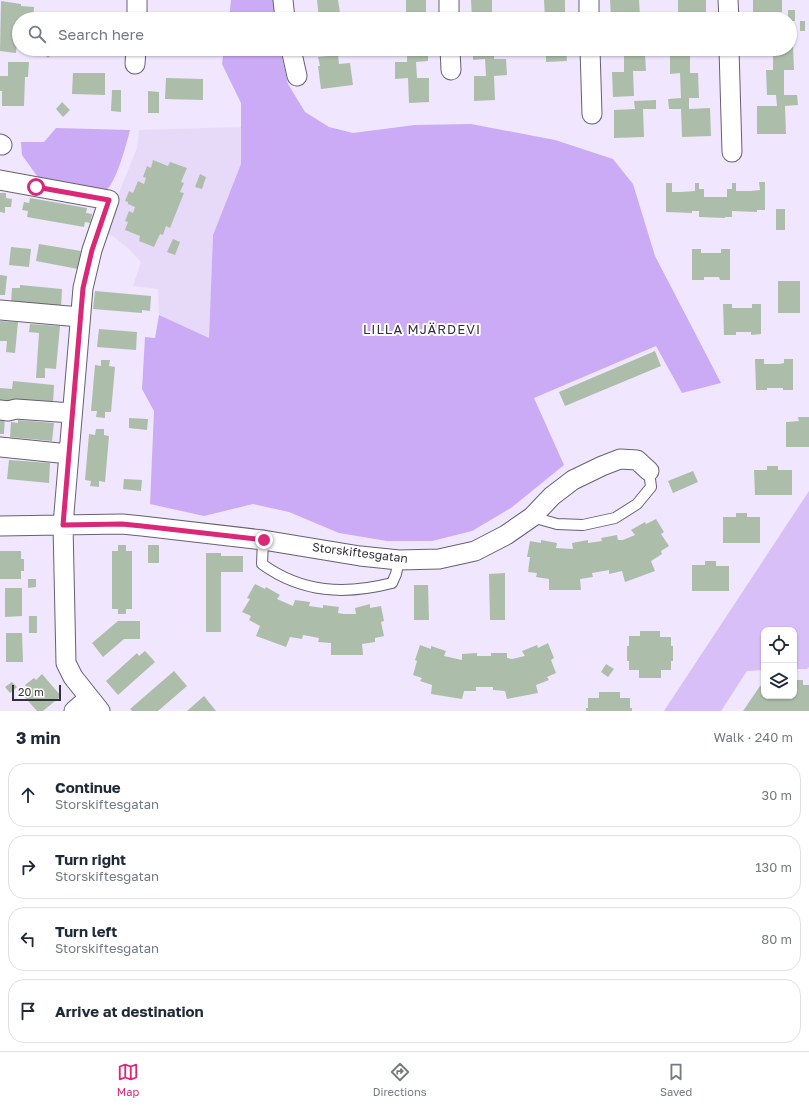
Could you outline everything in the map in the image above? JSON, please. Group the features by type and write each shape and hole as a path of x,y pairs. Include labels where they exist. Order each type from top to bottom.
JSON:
{"street":[{"path":"136,12 137,0"},
{"path":"283,0 284,12"},
{"path":"449,0 449,12"},
{"path":"589,0 589,12"},
{"path":"728,0 729,12"},
{"path":"292,56 296,76"},
{"path":"450,56 451,70"},
{"path":"590,56 592,114"},
{"path":"730,56 732,152"},
{"path":"0,180 109,200 92,250 83,288 63,525 66,663 73,677 94,705 74,711"},
{"path":"0,310 80,317"},
{"path":"0,410 8,411 16,409 72,413"},
{"path":"0,447 69,454"},
{"name":"Storskiftesgatan","path":"0,526 122,524 264,540 360,556 399,560 439,559 475,551 506,535 532,517 552,496 573,480 602,466 620,459 637,460 649,471"}],"lane":[{"path":"532,517 557,524 583,524 615,518 637,504 651,487 649,471"},
{"path":"264,540 262,564 276,574 293,581 328,589 345,591 358,590 392,583 396,574 399,560"}],"shaded area":[{"path":"231,0 274,0 275,12 230,12"},
{"path":"223,56 282,56 288,84 305,112 329,127 353,133 415,125 471,124 555,140 613,159 633,184 655,256 721,383 682,393 656,346 534,398 564,465 511,508 472,531 432,541 387,541 339,533 289,512 253,504 204,516 150,504 154,411 142,389 145,337 155,338 159,315 209,338 213,235 241,164 241,103 222,64"},
{"path":"241,127 241,164 213,235 209,339 159,315 158,289 133,286 141,262 129,249 113,236 103,233 137,148 139,130"},
{"path":"56,128 130,130 124,153 114,180 106,190 85,191 42,183 22,155 21,142 44,142"},
{"path":"809,491 809,667 807,669 797,669 797,627 761,627 761,670 747,671 721,711 664,711"}],"building":[{"path":"317,0 338,0 340,12 318,12"},
{"path":"406,0 426,0 426,12 406,12"},
{"path":"471,0 492,0 492,12 472,12"},
{"path":"544,0 565,0 565,12 545,12"},
{"path":"610,0 639,0 640,12 611,12"},
{"path":"678,0 706,0 706,12 678,12"},
{"path":"753,0 782,0 782,12 753,12"},
{"path":"1,1 21,4 21,6 34,7 34,12 12,12 12,52 0,51"},
{"path":"788,10 795,10 795,12 788,12"},
{"path":"800,21 805,21 805,31 800,31"},
{"path":"338,56 339,64 350,63 353,85 321,89 318,57"},
{"path":"407,56 428,56 428,61 416,62 417,78 429,78 429,102 409,103 408,78 395,79 395,62 407,62"},
{"path":"473,56 494,56 494,59 506,59 507,75 494,76 495,100 474,101 474,76 486,76 485,59 473,60"},
{"path":"546,56 567,56 567,61 546,62"},
{"path":"624,56 645,56 646,71 633,71 634,96 613,97 612,72 624,72"},
{"path":"670,56 690,56 690,73 698,73 699,98 689,98 689,109 710,108 711,136 682,137 681,109 669,109 668,99 681,98 680,73 670,74"},
{"path":"773,56 793,56 794,70 784,70 784,95 797,95 798,105 785,106 786,134 757,134 757,106 777,106 776,95 767,95 766,70 773,70"},
{"path":"8,62 29,62 28,77 25,77 24,106 2,106 0,76 8,76"},
{"path":"73,73 105,73 105,95 72,94"},
{"path":"166,78 203,79 203,100 165,99"},
{"path":"112,90 121,90 121,112 111,111"},
{"path":"148,91 159,92 159,113 148,113"},
{"path":"656,100 656,109 643,109 644,137 614,138 614,110 635,109 634,101"},
{"path":"62,102 70,110 63,117 56,109"},
{"path":"153,160 168,166 170,162 187,168 181,182 184,183 180,192 184,193 170,228 166,226 163,235 160,234 154,247 139,241 140,236 125,230 128,222 125,221 129,211 133,213 135,207 125,201 129,191 133,193 138,181 144,184 146,178 143,177 147,166 151,168"},
{"path":"200,174 206,177 202,189 195,187"},
{"path":"759,182 765,182 765,210 757,210 757,212 732,211 732,217 725,218 699,217 699,211 692,211 692,213 666,212 666,183 672,183 672,192 695,191 695,183 699,183 699,189 704,189 704,197 727,197 727,189 732,189 732,183 736,183 736,191 751,191 760,190"},
{"path":"0,193 6,193 6,198 12,199 11,207 5,207 5,213 0,212"},
{"path":"30,198 87,208 86,213 92,214 90,223 85,222 84,227 27,217 28,211 22,210 24,202 29,203"},
{"path":"776,209 785,209 785,230 776,230"},
{"path":"173,239 180,242 175,255 167,252"},
{"path":"39,244 81,251 78,269 36,261"},
{"path":"11,247 31,249 29,267 9,265"},
{"path":"692,249 701,249 701,253 721,253 721,249 730,249 730,280 720,280 719,277 704,277 704,280 692,280"},
{"path":"0,275 7,276 5,295 0,295"},
{"path":"778,281 800,281 800,313 778,313"},
{"path":"20,285 62,289 61,307 11,303 12,288 20,288"},
{"path":"95,291 151,296 150,311 142,310 142,313 93,309"},
{"path":"723,304 732,304 732,308 752,308 752,304 761,304 761,334 751,335 751,332 736,332 736,335 724,335"},
{"path":"0,321 18,322 15,353 6,352 7,341 0,341"},
{"path":"30,324 60,326 56,369 45,368 45,378 36,378 39,333 29,332"},
{"path":"99,329 137,332 136,350 97,347"},
{"path":"655,351 661,366 565,406 559,392"},
{"path":"755,359 764,359 764,364 779,364 784,363 784,359 793,359 793,390 783,390 783,388 767,388 767,390 756,390"},
{"path":"101,360 110,360 109,366 115,367 111,412 105,412 105,418 96,417 97,411 91,411 95,365 101,366"},
{"path":"13,381 54,385 53,403 12,399 11,406 0,406 0,388 12,389"},
{"path":"0,414 5,414 4,434 0,434"},
{"path":"798,417 809,417 809,447 786,447 786,422 799,421"},
{"path":"129,418 148,419 147,430 129,428"},
{"path":"18,420 54,423 52,441 10,437 11,422 18,423"},
{"path":"96,429 104,429 104,435 109,436 105,482 99,481 99,487 90,486 91,481 85,480 89,434 95,435"},
{"path":"9,460 50,463 49,483 7,479"},
{"path":"767,466 778,466 778,470 792,470 792,495 755,495 754,470 767,470"},
{"path":"693,471 698,482 673,493 668,481"},
{"path":"124,479 142,480 141,491 123,489"},
{"path":"736,513 747,513 747,517 760,517 760,543 723,543 723,517 736,517"},
{"path":"656,519 664,532 661,534 669,546 661,551 662,554 651,561 655,571 625,582 622,571 609,574 609,570 592,573 593,577 580,579 581,590 549,590 549,579 536,577 537,573 528,572 530,557 527,557 530,541 541,543 541,540 557,543 556,548 573,549 572,543 588,540 588,543 602,541 601,538 617,535 618,540 623,540 635,535 631,530 645,522 646,524"},
{"path":"118,545 126,545 126,551 132,551 132,609 126,609 126,614 118,614 118,609 112,609 112,551 118,551"},
{"path":"148,545 159,545 159,563 148,563"},
{"path":"0,551 21,551 21,559 24,559 24,571 21,571 21,579 0,579"},
{"path":"206,553 221,553 221,556 243,556 243,572 221,572 221,632 206,632"},
{"path":"705,561 716,561 716,566 729,566 729,591 692,591 692,565 705,565"},
{"path":"505,573 505,620 490,620 489,574"},
{"path":"28,579 36,579 36,587 28,588"},
{"path":"255,584 265,589 266,587 280,595 277,599 293,606 295,600 310,602 309,606 323,608 323,605 339,607 338,613 356,614 355,608 370,604 370,608 381,606 384,621 381,622 384,636 375,638 375,642 362,644 363,655 331,655 331,643 318,642 319,638 303,635 302,639 290,637 286,647 256,636 260,626 249,620 251,616 242,612 250,599 247,598"},
{"path":"414,585 428,585 429,620 414,620"},
{"path":"5,588 22,588 22,616 5,617"},
{"path":"29,616 37,616 37,633 29,633"},
{"path":"118,621 140,621 140,639 124,639 103,657 92,643"},
{"path":"640,631 660,631 660,637 671,637 671,646 673,646 673,661 671,661 671,670 661,670 661,678 639,678 639,670 629,670 629,661 627,661 627,646 629,646 629,636 640,636"},
{"path":"6,633 22,633 23,662 6,662"},
{"path":"548,643 554,658 551,660 556,673 547,677 549,680 536,685 538,693 507,699 505,691 493,690 493,687 476,687 476,691 464,691 462,699 431,694 432,685 420,681 422,678 413,675 417,661 415,660 420,645 431,649 431,646 446,651 444,656 462,660 462,654 477,653 477,656 491,656 491,653 507,653 507,658 512,659 525,656 522,651 537,645 538,648"},
{"path":"145,651 155,662 118,695 106,681 137,653 139,656"},
{"path":"606,664 614,669 608,677 601,672"},
{"path":"174,671 187,686 158,711 132,711 130,709"},
{"path":"42,674 61,696 43,711 37,711 21,693 27,687 25,685 34,678 36,680"},
{"path":"797,680 803,680 803,685 809,685 809,711 743,711 760,686 761,699 797,699"},
{"path":"12,682 17,687 10,693 5,687"},
{"path":"599,692 620,692 620,698 630,698 630,708 632,708 632,711 586,711 586,708 588,708 588,698 599,698"},
{"path":"204,696 216,711 187,711 195,704"}],"district":[{"name":"LILLA MJÄRDEVI","path":"422,329"}],"route":[{"path":"36,187 109,200 92,250 83,288 63,525 122,524 196,531 264,540"}]}
